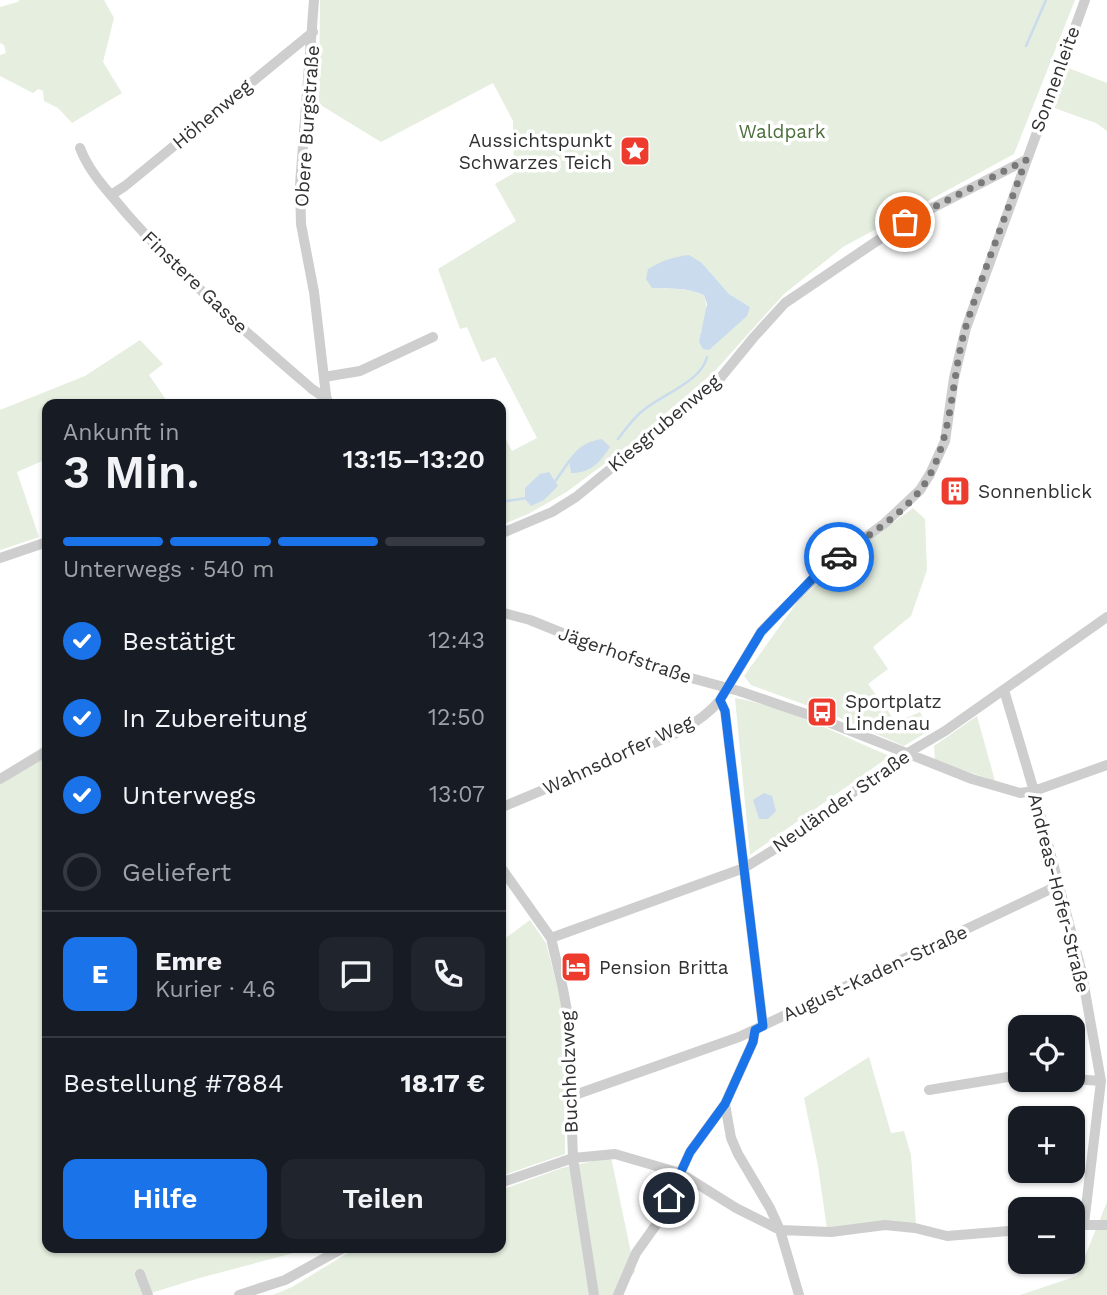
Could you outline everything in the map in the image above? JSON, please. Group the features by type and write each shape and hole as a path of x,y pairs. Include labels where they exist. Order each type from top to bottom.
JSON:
{"street":[{"name":"Obere Burgstraße","path":"314,0 300,198 301,224 314,292 327,399"},
{"name":"Sonnenleite","path":"727,689 761,632 777,615 828,565 907,505 930,474 944,441 966,328 1085,0"},
{"name":"Höhenweg","path":"111,195 313,32"},
{"name":"Finstere Gasse","path":"80,148 90,170 153,243 208,299 324,399"},
{"name":"Kiesgrubenweg","path":"506,531 552,512 576,497 717,382 785,303 905,222 1026,160"},
{"path":"324,377 360,371 433,337"},
{"path":"0,558 42,544"},
{"name":"Jägerhofstraße","path":"506,614 530,620 639,664 739,691 818,718 972,779 1020,793 1034,791 1107,765"},
{"name":"Neuländer Straße","path":"551,937 744,868 775,849 906,754 945,732 1107,617"},
{"name":"Wahnsdorfer Weg","path":"506,805 681,730 711,709 727,689"},
{"name":"Andreas-Hofer-Straße","path":"1004,690 1034,791 1081,970 1101,1081 1083,1197"},
{"path":"618,1295 636,1254 658,1222 690,1152 725,1104 759,1028 744,868 725,711 720,700"},
{"path":"0,779 42,754"},
{"name":"Buchholzweg","path":"506,874 551,937 568,1016 573,1158 594,1295"},
{"name":"August-Kaden-Straße","path":"569,1097 759,1028 1059,885"},
{"path":"929,1090 1008,1077"},
{"path":"1085,1080 1101,1081"},
{"path":"725,1104 731,1138 780,1230 799,1295"},
{"path":"506,1181 573,1158 615,1154 680,1173 736,1208 780,1230 831,1233 885,1226 915,1228 947,1236 1008,1231"},
{"path":"1085,1225 1107,1225"},
{"path":"239,1295 285,1280 334,1253"},
{"path":"140,1274 148,1295"}],"green space":[{"path":"19,0 104,0 114,18 103,62 122,93 72,123 58,108 44,101 43,91 38,89 33,93 0,76 0,55 6,53 4,45 0,43 0,7"},
{"name":"Waldpark","path":"320,0 1075,0 1014,154 843,247 784,294 714,372 622,451 565,493 506,523 506,440 512,451 537,438 495,357 482,362 467,327 460,329 438,269 516,221 495,184 514,173 513,121 493,83 381,142 319,104","holes":["702,263 729,294 750,307 700,333 706,315 704,295 685,290 652,288"]},
{"path":"1063,66 1107,83 1107,131 1096,123 1049,106"},
{"path":"140,340 163,364 149,375 166,399 42,399 42,461 17,472 39,537 0,550 0,410 85,376"},
{"path":"913,508 925,519 927,570 911,616 873,647 888,669 868,684 896,722 920,712 930,730 904,746 833,715 751,685 744,676 798,601 855,551"},
{"path":"735,698 794,715 890,756 750,855"},
{"path":"977,716 995,781 935,760 934,746"},
{"path":"42,747 42,1253 293,1253 145,1295 0,1295 0,774"},
{"path":"530,920 546,943 564,1012 565,1154 506,1174 506,938"},
{"path":"869,1057 891,1133 904,1131 911,1155 916,1224 827,1229 804,1098"},
{"path":"611,1157 635,1272 615,1295 273,1295 292,1287 348,1253 506,1253 506,1188 562,1168"},
{"path":"1107,1202 1107,1295 1020,1295 1078,1274 1085,1274 1085,1256"}],"water":[{"path":"689,255 702,263 729,294 750,307 747,316 709,350 703,349 699,342 707,304 704,295 685,290 652,288 646,279 648,269 667,260"},
{"path":"602,439 610,447 602,458 589,469 571,473 569,460 575,452 587,443"},
{"path":"549,472 558,486 544,500 531,506 525,499 525,488 540,474"},
{"path":"764,793 772,796 776,811 768,819 759,819 753,800"}],"waterway":[{"path":"1026,46 1046,0"},
{"path":"618,439 648,406 697,374 707,357"},
{"path":"554,483 570,460"},
{"path":"506,501 527,498"}],"way so far":[{"path":"839,557 907,505 930,474 944,441 966,328 1026,160 905,222"}],"place":[{"name":"Aussichtspunkt Schwarzes Teich","path":"635,151"},
{"name":"Sonnenblick","path":"955,491"},
{"name":"Sportplatz Lindenau","path":"822,712"},
{"name":"Pension Britta","path":"576,967"}],"route":[{"path":"669,1198 690,1152 725,1104 753,1042 755,1030 763,1026 725,711 720,700 761,632 813,578 839,557"}]}
